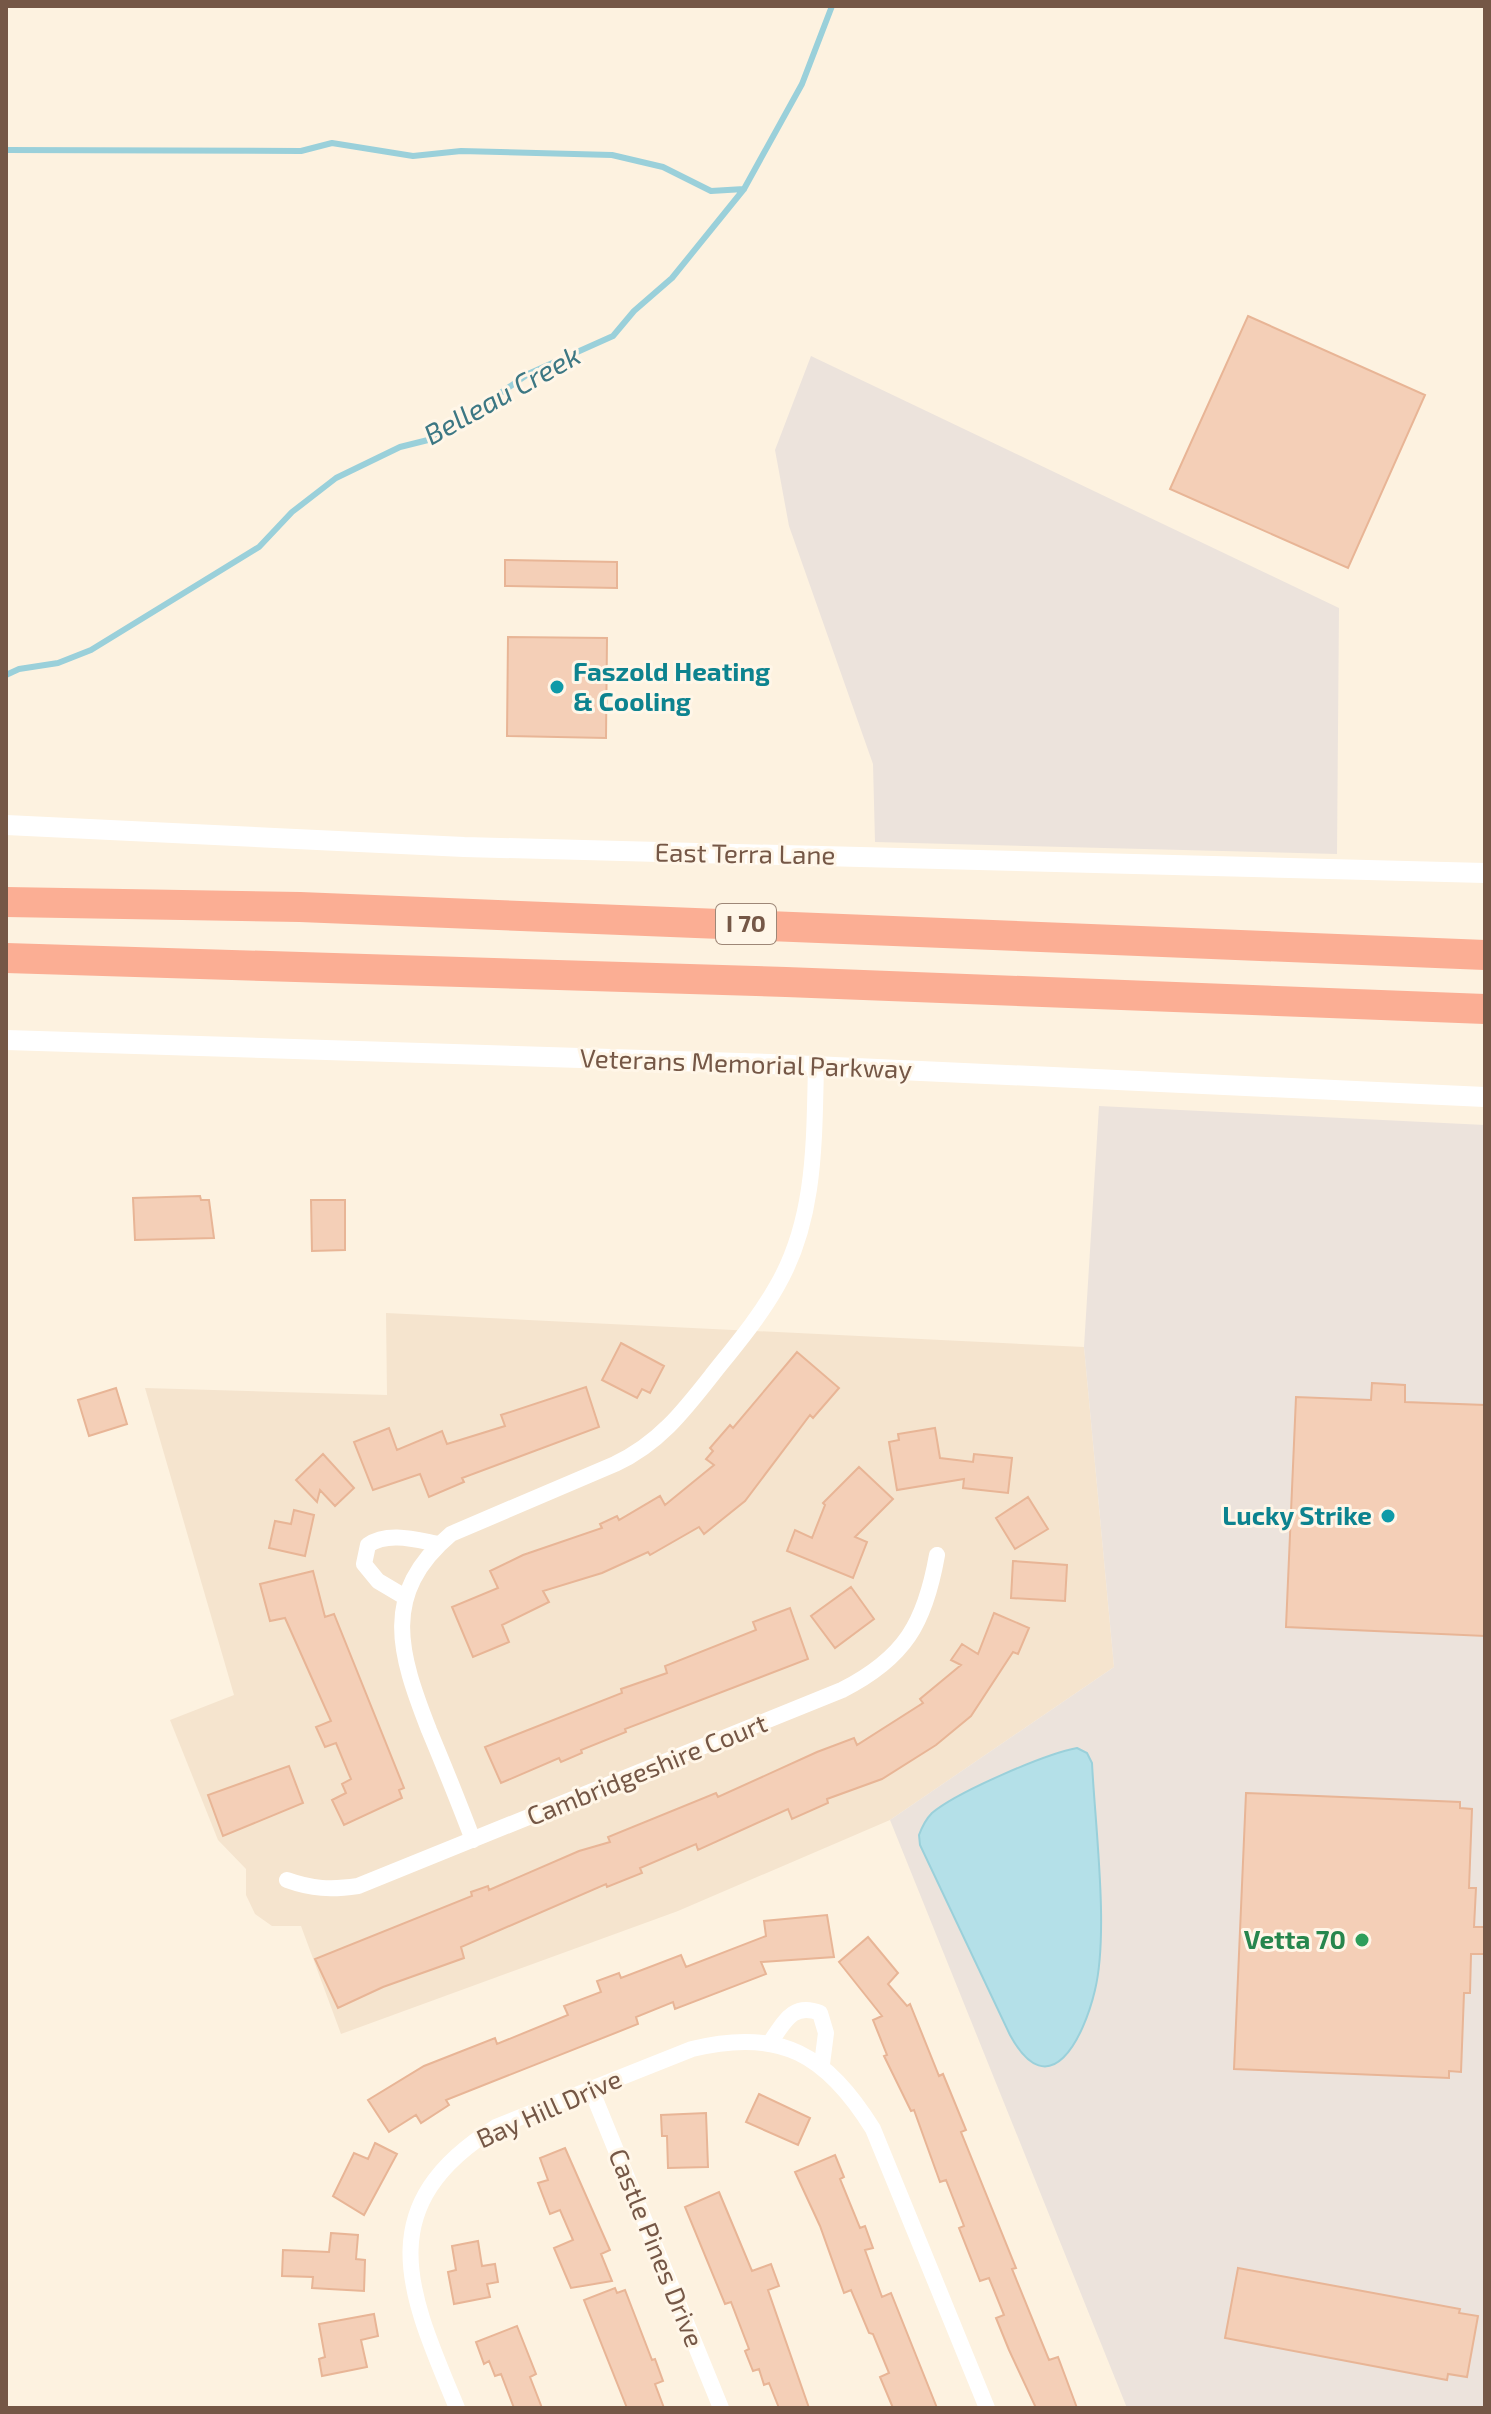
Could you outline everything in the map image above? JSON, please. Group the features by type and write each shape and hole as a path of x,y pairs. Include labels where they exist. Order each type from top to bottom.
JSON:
{"highway":[{"name":"I 70","path":"6,902 300,907 1485,955"},
{"name":"I 70","path":"6,958 1485,1009"},
{"path":"6,967 58,958"}],"street":[{"name":"East Terra Lane","path":"6,825 464,847 1485,873"},
{"name":"Veterans Memorial Parkway","path":"6,1040 816,1066 1485,1097"},
{"path":"473,1840 409,1678 401,1634 405,1597 430,1551 439,1544 474,1522 640,1453 661,1437 693,1400 763,1309 778,1285 798,1240 810,1194 816,1066"},
{"path":"405,1597 378,1581 364,1564 368,1545 375,1540 397,1538 439,1544"},
{"name":"Cambridgeshire Court","path":"287,1880 310,1888 332,1890 358,1886 797,1709 871,1676 910,1637 931,1588 937,1555"},
{"path":"769,2044 791,2012 805,2008 820,2013 826,2033 822,2064"},
{"name":"Bay Hill Drive","path":"457,2408 418,2314 411,2283 410,2254 416,2220 429,2190 449,2163 469,2144 496,2127 692,2049 726,2040 769,2044 822,2064 850,2091 873,2129 987,2408"},
{"name":"Castle Pines Drive","path":"591,2089 721,2408"}],"shaded area":[{"path":"811,356 1339,608 1337,854 875,842 873,764 789,526 775,450"},
{"path":"1099,1106 1485,1125 1485,2408 1127,2408 890,1820 1114,1667 1084,1347"},
{"path":"386,1313 1084,1347 1114,1667 890,1820 678,1911 341,2034 301,1926 272,1926 255,1914 246,1895 246,1869 218,1840 170,1720 234,1695 145,1388 387,1395"}],"water":[{"path":"1077,1748 1087,1753 1092,1763 1101,1909 1099,1966 1090,2008 1074,2044 1063,2058 1052,2065 1039,2065 1025,2056 1010,2035 920,1845 919,1835 932,1813 944,1804 1024,1766"}],"building":[{"path":"1248,316 1425,395 1348,568 1170,489"},
{"path":"505,560 617,562 617,588 505,586"},
{"name":"Faszold Heating & Cooling","path":"508,637 607,638 606,738 507,736"},
{"path":"200,1196 201,1200 209,1200 214,1238 135,1240 133,1198"},
{"path":"311,1200 345,1200 345,1250 312,1251"},
{"path":"621,1343 664,1366 650,1393 642,1389 637,1398 602,1380"},
{"path":"797,1352 839,1388 813,1418 810,1415 745,1501 704,1534 699,1527 650,1555 648,1552 602,1573 543,1591 549,1602 502,1625 509,1642 473,1657 452,1607 498,1588 490,1571 523,1555 602,1528 600,1524 617,1516 619,1520 660,1496 665,1505 714,1465 706,1459 713,1451 710,1448 730,1425 733,1428"},
{"name":"Lucky Strike","path":"1372,1383 1405,1385 1405,1402 1485,1405 1485,1636 1286,1627 1296,1397 1371,1400"},
{"path":"586,1387 599,1427 462,1478 464,1482 429,1497 420,1474 373,1490 354,1442 389,1428 397,1450 442,1431 447,1444 505,1426 501,1415"},
{"path":"116,1388 127,1424 89,1436 78,1400"},
{"path":"935,1428 940,1458 973,1462 974,1454 1012,1458 1008,1493 963,1488 964,1479 897,1490 889,1442 899,1440 898,1434"},
{"path":"323,1454 354,1488 335,1506 320,1490 317,1502 296,1480"},
{"path":"859,1467 893,1499 855,1537 867,1542 853,1578 787,1551 795,1530 812,1538 825,1505 823,1503"},
{"path":"1028,1497 1048,1529 1015,1549 996,1518"},
{"path":"294,1510 314,1515 305,1556 269,1548 275,1521 291,1524"},
{"path":"1013,1561 1067,1565 1065,1601 1011,1598"},
{"path":"313,1571 325,1617 334,1614 404,1788 399,1790 402,1798 344,1825 332,1800 346,1793 342,1784 351,1779 336,1743 325,1747 316,1727 331,1721 285,1618 270,1621 260,1584"},
{"path":"851,1587 874,1619 835,1648 811,1616"},
{"path":"790,1608 808,1659 625,1729 626,1732 581,1750 582,1753 561,1762 559,1758 501,1783 485,1747 622,1693 621,1689 667,1673 665,1666 756,1630 753,1622"},
{"path":"994,1613 1029,1628 1018,1654 1013,1652 971,1716 936,1745 882,1779 827,1799 828,1803 792,1819 788,1809 698,1850 696,1844 640,1868 642,1873 607,1887 606,1884 461,1947 464,1958 383,1987 338,2008 315,1959 472,1896 471,1892 488,1886 489,1890 579,1851 610,1842 608,1837 716,1793 718,1797 817,1752 854,1738 857,1745 923,1703 920,1699 961,1665 951,1660 962,1644 978,1654"},
{"path":"289,1766 303,1803 223,1836 208,1795"},
{"name":"Vetta 70","path":"1246,1793 1460,1802 1460,1808 1472,1809 1469,1888 1476,1888 1474,1927 1485,1927 1485,1954 1471,1954 1470,1993 1464,1993 1461,2072 1449,2071 1449,2078 1234,2069"},
{"path":"827,1915 834,1957 761,1962 766,1974 675,2009 673,2002 636,2017 638,2024 446,2100 449,2105 421,2123 416,2115 389,2132 368,2100 424,2066 495,2038 497,2044 568,2015 564,2006 601,1992 597,1981 619,1973 621,1978 681,1955 686,1967 766,1936 764,1921"},
{"path":"868,1937 898,1973 888,1984 907,2006 910,2004 939,2076 943,2074 966,2130 961,2132 1016,2268 1012,2269 1049,2360 1058,2357 1077,2408 1036,2408 1009,2350 996,2318 1004,2315 989,2278 980,2281 959,2228 964,2226 946,2180 940,2182 914,2110 911,2111 884,2056 887,2055 873,2020 882,2016 839,1962"},
{"path":"759,2094 810,2118 798,2145 746,2122"},
{"path":"706,2113 708,2167 668,2168 667,2136 662,2136 661,2115"},
{"path":"375,2143 397,2154 364,2215 333,2196 354,2153 368,2159"},
{"path":"565,2148 610,2250 601,2254 612,2281 571,2288 554,2248 573,2240 560,2210 550,2214 538,2183 548,2180 540,2158"},
{"path":"835,2155 844,2177 840,2179 860,2228 865,2226 873,2248 865,2250 882,2297 891,2293 937,2408 893,2408 880,2377 889,2373 873,2334 869,2333 851,2290 844,2293 820,2226 795,2172"},
{"path":"719,2192 752,2271 771,2264 779,2286 768,2290 809,2408 779,2408 769,2383 764,2385 759,2369 753,2371 745,2351 749,2349 731,2302 725,2304 685,2207"},
{"path":"331,2233 358,2235 356,2259 365,2260 364,2291 312,2288 313,2277 282,2276 283,2250 329,2252"},
{"path":"478,2241 482,2266 495,2264 498,2282 487,2284 490,2297 454,2304 448,2272 456,2270 452,2246"},
{"path":"1238,2268 1460,2309 1459,2313 1478,2316 1467,2377 1448,2374 1447,2380 1225,2338"},
{"path":"615,2288 617,2293 625,2290 652,2360 655,2359 663,2381 655,2384 664,2408 627,2408 584,2300"},
{"path":"374,2314 378,2336 361,2340 367,2367 322,2376 319,2359 325,2357 319,2324"},
{"path":"517,2326 536,2374 530,2377 542,2408 514,2408 501,2374 495,2376 489,2361 484,2364 476,2342"}],"waterway":[{"name":"Belleau Creek","path":"6,675 19,669 58,663 91,650 259,547 292,512 336,478 400,447 436,438 528,374 613,336 634,311 672,278 744,189 802,84 832,6"},
{"path":"6,150 301,151 332,143 413,156 461,151 612,155 663,167 711,191 744,189"}],"place":[{"name":"Faszold Heating & Cooling","path":"557,687"},
{"name":"Lucky Strike","path":"1388,1516"},
{"name":"Vetta 70","path":"1362,1940"}]}
